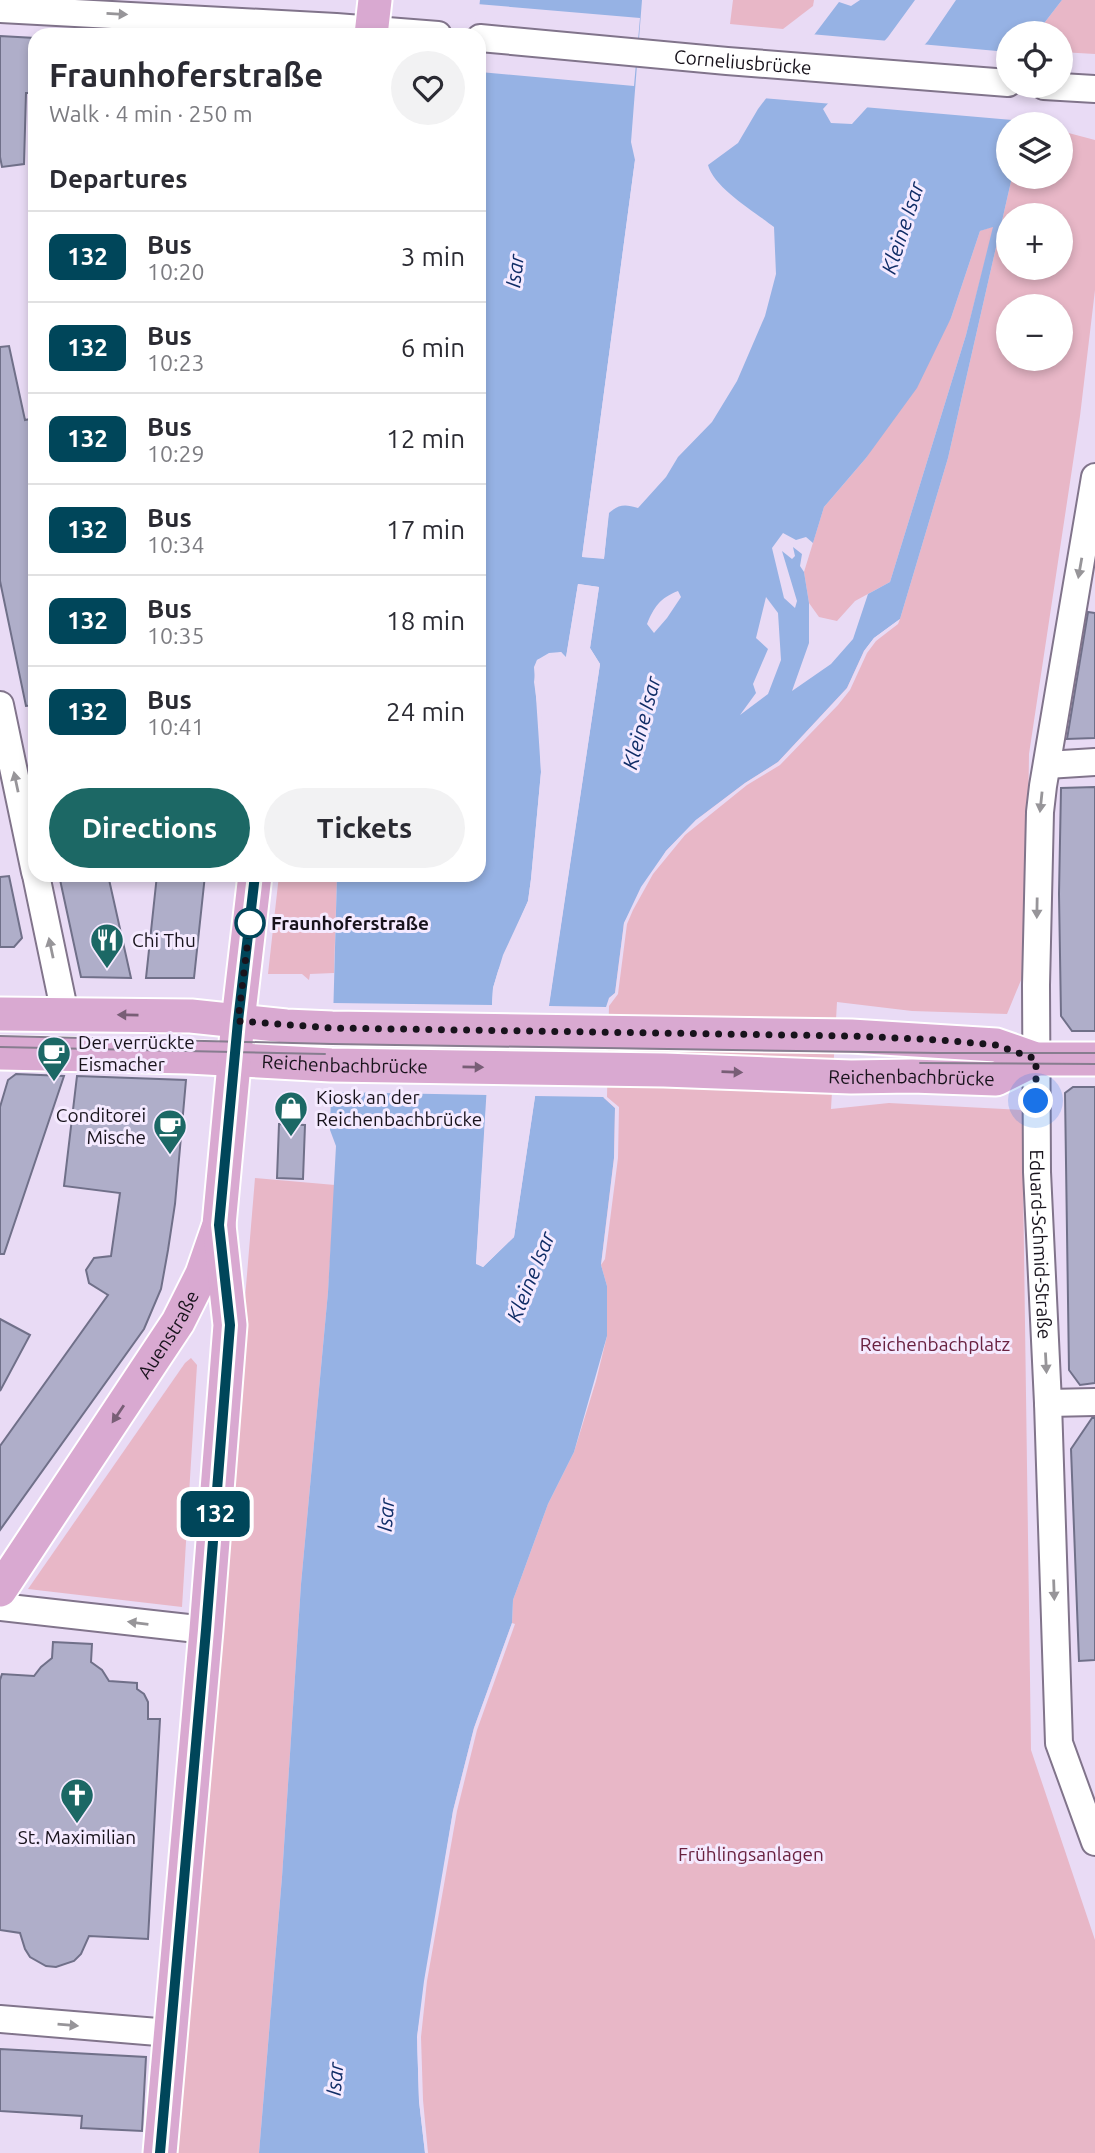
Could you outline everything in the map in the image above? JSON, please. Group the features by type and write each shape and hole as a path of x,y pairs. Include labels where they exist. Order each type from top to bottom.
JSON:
{"main road":[{"name":"Auenstraße","path":"0,1590 178,1322 202,1274 219,1225 254,882"},
{"path":"0,1014 191,1016 236,1040"},
{"name":"Reichenbachbrücke","path":"236,1040 332,1028 852,1036 996,1045 1036,1059"},
{"name":"Reichenbachbrücke","path":"236,1040 331,1065 650,1069 850,1077 996,1079 1036,1059"},
{"path":"0,1053 236,1040"},
{"path":"1036,1059 1095,1059"},
{"path":"160,2153 230,1325 219,1225"}],"street":[{"path":"0,9 373,22 403,28"},
{"name":"Corneliusbrücke","path":"486,39 996,82"},
{"path":"1073,88 1095,89"},
{"name":"Eduard-Schmid-Straße","path":"1095,477 1040,812 1036,1059 1037,1172 1059,1743 1095,1842"},
{"path":"0,705 28,840"},
{"path":"1047,765 1095,762"},
{"path":"37,882 65,1014"},
{"path":"1048,1403 1095,1402"},
{"path":"0,1607 206,1630"},
{"path":"0,2019 170,2033"}],"green space":[{"path":"733,0 814,0 813,6 783,29 730,24"},
{"path":"1062,0 1095,0 1095,54 1073,53 1073,21 1046,21"},
{"name":"Frühlingsanlagen","path":"1073,134 1095,140 1095,290 1080,416 1029,754 1026,968 1007,1014 912,1011 837,1002 831,1109 889,1103 1022,1110 1031,1750 1095,1940 1095,2153 425,2153 417,2037 453,1811 474,1728 512,1623 513,1600 548,1504 574,1452 607,1336 607,1286 601,1265 606,1005 624,923 666,851 864,651 900,619 948,458 996,247 996,280 1073,280 1073,203 1006,203 1009,189 1073,189"},
{"path":"994,226 966,335 890,582 855,601 837,621 819,617 809,603 804,572 824,507 866,458 951,318 980,231"},
{"path":"278,882 337,882 334,973 310,974 309,980 302,974 268,974"},
{"path":"255,1178 335,1185 328,1292 301,1584 282,1877 259,2153 174,2153"},
{"path":"191,1358 197,1365 182,1607 28,1589 185,1363"}],"water":[{"path":"480,0 642,0 631,142 635,160 582,557 604,558 609,513 622,506 638,508 666,477 678,457 712,422 737,381 765,316 776,274 774,227 727,191 708,165 738,143 758,109 839,2 851,6 860,0 915,0 888,37 823,109 831,123 852,124 928,41 956,0 1062,0 1046,21 996,21 996,98 1013,98 1020,112 996,112 996,189 1009,189 1006,203 996,203 996,247 948,458 900,619 874,638 864,651 847,688 778,762 696,820 666,851 624,923 615,993 609,998 604,1098 615,1108 614,1158 601,1265 607,1286 607,1336 574,1452 548,1504 513,1600 512,1623 474,1728 453,1811 417,2037 419,2101 425,2153 259,2153 282,1877 301,1584 328,1292 336,1146 330,1130 337,882 486,882 486,28 477,28","holes":["993,227 966,335 890,582 868,594 853,639 831,664 792,691 809,643 809,603 804,572 800,566 802,554 793,547 795,556 792,559 782,551 797,601 795,608 784,598 772,548 783,533 796,540 806,537 813,543 824,507 866,458 917,388 951,318 980,231","578,584 599,587 590,648 600,664 514,1237 483,1267 476,1263 493,988 503,955 528,901 531,879 541,772 539,717 534,682 537,660 561,652 566,658","678,591 681,597 667,618 654,633 647,624 655,608","766,597 778,613 781,660 768,694 740,715 756,693 753,684 768,649 756,638"]}],"pier":[{"path":"477,4 640,18 634,86 486,73 486,28 475,28"},
{"path":"810,34 889,41 833,104 762,98"},
{"path":"920,44 996,51 996,98 1026,98 1026,112 996,112 996,118 863,107"},
{"path":"635,160 638,164 586,554 601,555 605,513 609,508 604,559 582,557"},
{"path":"578,584 599,587 590,648 600,664 549,1006 606,1007 609,998 615,993 624,923 641,887 666,851 696,820 778,762 847,688 864,651 874,638 900,619 867,653 850,690 838,705 780,765 747,785 685,835 653,874 633,910 627,924 618,994 609,1006 607,1097 619,1107 618,1158 605,1259 601,1265 614,1158 615,1108 603,1097 535,1096 514,1237 483,1267 476,1264 487,1095 330,1092 333,1003 492,1005 498,971 528,901 531,879 541,772 534,667 537,660 549,653 561,652 566,657","holes":["581,588 595,590 587,648 596,664 510,1235 482,1262 479,1261 496,989 507,956 531,902 542,811 545,772 538,668 545,658 554,655 564,662 569,660"]},
{"path":"512,1623 515,1624 477,1730 457,1811 427,1981 421,2037 428,2153 425,2153 419,2101 417,2037 424,1981 453,1811 474,1728"}],"building":[{"path":"0,36 28,38 24,164 2,167"},
{"path":"9,346 25,420 28,419 26,706 0,581 0,347"},
{"path":"1088,612 1095,613 1095,738 1067,739"},
{"path":"1095,787 1095,1031 1072,1031 1061,1016 1061,788"},
{"path":"9,876 22,938 14,947 0,947 0,877"},
{"path":"61,882 110,882 131,978 81,977"},
{"path":"156,882 204,882 194,978 146,978"},
{"path":"16,1074 64,1076 4,1254 0,1254 0,1107 8,1080"},
{"path":"77,1076 186,1080 175,1204 168,1250 161,1289 144,1329 0,1530 0,1446 108,1295 89,1283 86,1270 94,1258 111,1256 120,1193 64,1186"},
{"path":"1073,1087 1095,1087 1095,1383 1080,1385 1069,1370 1065,1093"},
{"name":"Kiosk an der Reichenbachbrücke","path":"279,1124 305,1125 303,1179 277,1178"},
{"path":"0,1319 30,1335 0,1391"},
{"path":"1092,1418 1095,1418 1095,1660 1079,1661 1071,1449"},
{"name":"St. Maximilian","path":"53,1642 92,1644 91,1662 102,1670 109,1681 137,1683 137,1689 144,1694 148,1702 148,1719 160,1719 148,1939 89,1936 81,1954 74,1961 56,1967 46,1966 30,1957 20,1933 0,1930 0,1680 2,1674 34,1676 52,1658"},
{"path":"0,2049 146,2057 142,2131 81,2128 82,2116 0,2111"}],"tram line":[{"path":"0,1036 332,1044 1095,1053"},
{"path":"0,1047 325,1054"},
{"path":"920,1063 1095,1064"}],"bus line":[{"name":"132","path":"160,2153 230,1325 219,1225 254,882"}],"place":[{"name":"Fraunhoferstraße","path":"250,923"},
{"name":"Chi Thu","path":"107,970"},
{"name":"Der verrückte Eismacher","path":"54,1083"},
{"name":"Kiosk an der Reichenbachbrücke","path":"291,1138"},
{"name":"Conditorei Mische","path":"170,1156"},
{"name":"St. Maximilian","path":"77,1825"}],"route":[{"path":"250,923 238,1021 286,1026 385,1029 852,1036 996,1045 1036,1059 1036,1101"}],"water label":[{"name":"Kleine Isar","path":"903,228"},
{"name":"Isar","path":"515,271"},
{"name":"Kleine Isar","path":"642,723"},
{"name":"Kleine Isar","path":"531,1277"},
{"name":"Isar","path":"386,1515"},
{"name":"Isar","path":"335,2079"}],"park label":[{"name":"Reichenbachplatz","path":"935,1344"}]}
